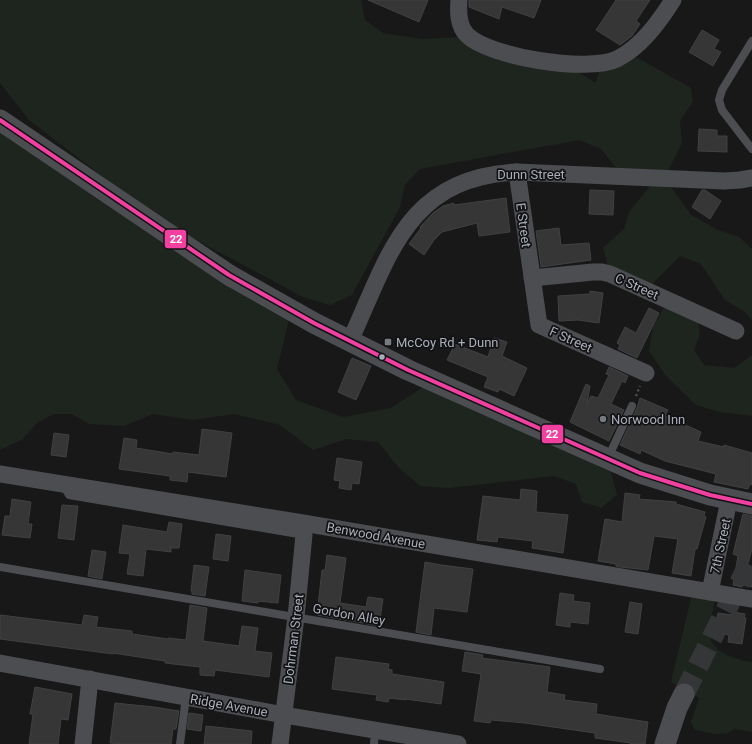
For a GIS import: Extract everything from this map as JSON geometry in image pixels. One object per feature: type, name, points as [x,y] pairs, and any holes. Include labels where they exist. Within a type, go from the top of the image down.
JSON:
[{"type":"street","points":[[458,0],[458,12],[461,27],[466,34],[481,44],[519,56],[552,63],[572,64],[599,63],[616,59],[637,44],[655,27],[673,0]]},
{"type":"street","points":[[0,120],[229,275],[314,323],[408,370],[640,473],[710,495],[752,504]]},
{"type":"street","name":"Dunn Street","points":[[350,341],[388,258],[398,240],[416,215],[428,203],[457,185],[491,174],[517,172],[724,181],[752,178]]},
{"type":"street","name":"E Street","points":[[517,172],[532,278]]},
{"type":"street","name":"C Street","points":[[532,278],[593,272],[610,274],[736,331]]},
{"type":"street","name":"F Street","points":[[532,278],[538,325],[646,374]]},
{"type":"street","name":"Benwood Avenue","points":[[0,474],[752,599]]},
{"type":"street","name":"7th Street","points":[[710,592],[729,500]]},
{"type":"street","name":"Dohrman Street","points":[[280,744],[296,617],[304,535]]},
{"type":"street","name":"Ridge Avenue","points":[[0,663],[284,715],[374,737],[458,744]]},
{"type":"street","points":[[83,744],[90,679]]},
{"type":"street","points":[[665,744],[677,708],[684,694]]},
{"type":"lane","points":[[752,41],[722,90],[719,100],[722,110],[752,149]]},
{"type":"lane","points":[[608,458],[632,406]]},
{"type":"lane","points":[[61,484],[70,495],[304,535]]},
{"type":"lane","name":"Gordon Alley","points":[[0,567],[600,669]]},
{"type":"lane","points":[[180,744],[186,697]]},
{"type":"path","points":[[632,406],[646,374]]},
{"type":"shaded area","points":[[0,0],[361,0],[365,20],[383,33],[422,39],[464,37],[571,68],[596,83],[600,65],[629,53],[691,88],[693,101],[680,121],[682,143],[665,177],[621,174],[601,149],[579,140],[420,169],[405,185],[400,207],[352,295],[330,305],[303,297],[159,220],[29,120],[0,83]]},
{"type":"shaded area","points":[[0,124],[289,319],[277,369],[296,400],[343,417],[391,408],[432,381],[608,460],[617,495],[601,508],[582,502],[576,484],[554,476],[449,488],[420,486],[399,468],[378,442],[346,439],[313,450],[280,425],[234,414],[193,420],[153,414],[124,426],[89,424],[72,414],[54,414],[37,423],[23,439],[0,450]]},
{"type":"shaded area","points":[[655,180],[666,180],[691,215],[718,230],[739,237],[752,249],[752,320],[745,312],[725,300],[701,264],[680,256],[650,286],[609,269],[603,248],[624,229],[629,212]]},
{"type":"shaded area","points":[[667,302],[697,316],[700,334],[694,350],[704,365],[734,368],[752,355],[752,416],[719,412],[696,405],[666,376],[649,351],[653,327]]},
{"type":"shaded area","points":[[693,590],[716,594],[710,629],[710,638],[713,644],[728,655],[740,660],[752,662],[752,732],[735,729],[728,733],[716,734],[695,730],[691,722],[699,698],[671,682]]},
{"type":"building","points":[[368,0],[428,0],[419,22]]},
{"type":"building","points":[[469,0],[541,0],[534,18],[502,7],[499,19],[469,7]]},
{"type":"building","points":[[616,0],[650,0],[636,21],[640,24],[632,36],[620,45],[596,30]]},
{"type":"building","points":[[702,30],[719,40],[714,49],[721,52],[713,66],[689,52]]},
{"type":"building","points":[[699,129],[717,130],[717,136],[727,136],[727,152],[698,151]]},
{"type":"building","points":[[590,190],[614,191],[613,215],[589,214]]},
{"type":"building","points":[[702,190],[705,190],[721,201],[710,219],[692,207]]},
{"type":"building","points":[[506,198],[510,232],[479,236],[477,223],[442,232],[434,240],[424,255],[409,244],[421,228],[420,227],[433,213],[443,206],[454,203],[454,205]]},
{"type":"building","points":[[559,228],[561,245],[589,243],[591,260],[541,267],[536,231]]},
{"type":"building","points":[[590,291],[603,293],[599,323],[578,320],[559,321],[558,296],[590,294]]},
{"type":"building","points":[[649,308],[659,313],[637,358],[618,349],[620,345],[617,343],[625,327],[636,333]]},
{"type":"building","points":[[494,338],[507,342],[502,356],[527,368],[514,396],[499,389],[498,392],[484,387],[488,377],[447,360],[455,344],[488,357]]},
{"type":"building","points":[[352,358],[371,366],[356,400],[338,392]]},
{"type":"building","points":[[609,367],[628,376],[625,383],[622,381],[611,404],[624,410],[609,441],[570,422],[586,384],[590,386],[587,404],[591,396],[598,398],[609,375],[606,374]]},
{"type":"building","points":[[640,398],[668,410],[665,416],[701,432],[698,441],[724,447],[724,445],[752,453],[752,485],[750,484],[748,489],[714,482],[716,474],[665,461],[641,450],[640,454],[620,445]]},
{"type":"building","points":[[202,429],[232,433],[226,477],[188,472],[187,482],[170,480],[170,476],[119,469],[124,438],[137,440],[136,448],[173,454],[173,452],[199,455]]},
{"type":"building","points":[[54,433],[69,435],[66,457],[51,455]]},
{"type":"building","points":[[337,458],[362,462],[359,484],[352,483],[351,490],[339,488],[340,481],[334,480]]},
{"type":"building","points":[[521,489],[537,491],[536,512],[568,515],[563,553],[532,548],[533,541],[498,537],[497,542],[477,540],[483,496],[520,500]]},
{"type":"building","points":[[625,493],[640,495],[639,499],[676,502],[676,504],[705,512],[704,516],[706,517],[697,549],[695,549],[691,576],[672,573],[678,539],[654,536],[648,570],[620,567],[616,566],[616,564],[598,561],[605,519],[622,522]]},
{"type":"building","points":[[12,499],[31,502],[28,524],[32,524],[30,538],[2,535],[5,516],[10,516]]},
{"type":"building","points":[[62,505],[78,506],[74,540],[58,538]]},
{"type":"building","points":[[743,514],[752,516],[752,549],[747,567],[752,568],[752,587],[733,585],[738,556],[733,554]]},
{"type":"building","points":[[169,522],[182,524],[179,548],[171,548],[171,552],[146,549],[143,576],[127,574],[130,554],[119,553],[123,525],[167,532]]},
{"type":"building","points":[[216,534],[231,536],[228,561],[213,559]]},
{"type":"building","points":[[92,550],[106,552],[102,579],[88,576]]},
{"type":"building","points":[[327,555],[346,558],[340,603],[366,607],[368,597],[383,599],[379,626],[317,615],[322,570],[325,570]]},
{"type":"building","points":[[425,562],[473,569],[467,612],[434,608],[431,635],[416,632]]},
{"type":"building","points":[[194,565],[209,567],[205,596],[192,594],[191,591]]},
{"type":"building","points":[[245,570],[281,575],[278,603],[242,601]]},
{"type":"building","points":[[560,593],[574,595],[573,601],[590,603],[588,624],[570,622],[570,627],[556,625]]},
{"type":"building","points":[[630,602],[642,604],[638,634],[625,632]]},
{"type":"building","points":[[190,605],[207,608],[203,641],[239,646],[242,626],[258,628],[255,651],[272,653],[269,677],[215,670],[214,676],[200,675],[200,667],[165,663],[165,661],[113,653],[0,639],[0,615],[82,625],[84,615],[98,617],[96,627],[132,631],[132,634],[186,640]]},
{"type":"building","points":[[733,612],[745,614],[744,618],[746,618],[742,644],[728,642],[729,635],[714,633],[718,613],[732,615]]},
{"type":"building","points":[[465,652],[483,655],[482,658],[550,667],[547,692],[565,695],[564,700],[597,704],[596,714],[648,722],[645,744],[630,744],[631,743],[595,738],[595,733],[525,723],[491,720],[490,723],[474,721],[481,674],[462,671]]},
{"type":"building","points":[[336,657],[389,664],[388,669],[392,670],[392,674],[444,682],[441,704],[389,698],[388,702],[376,700],[377,695],[332,689]]},
{"type":"building","points":[[35,687],[72,694],[68,720],[61,719],[58,744],[29,744],[33,714],[30,714]]},
{"type":"building","points":[[115,703],[179,711],[176,729],[173,729],[171,744],[110,743]]},
{"type":"building","points":[[189,713],[203,715],[201,731],[187,729]]},
{"type":"building","points":[[206,726],[252,731],[251,744],[204,744]]},
{"type":"tunnel","points":[[684,694],[752,558]]},
{"type":"transit line","name":"22","points":[[0,120],[229,275],[314,323],[408,370],[640,473],[710,495],[752,504]]},
{"type":"place","name":"McCoy Rd + Dunn","points":[[388,342]]},
{"type":"place","name":"Norwood Inn","points":[[603,419]]}]
